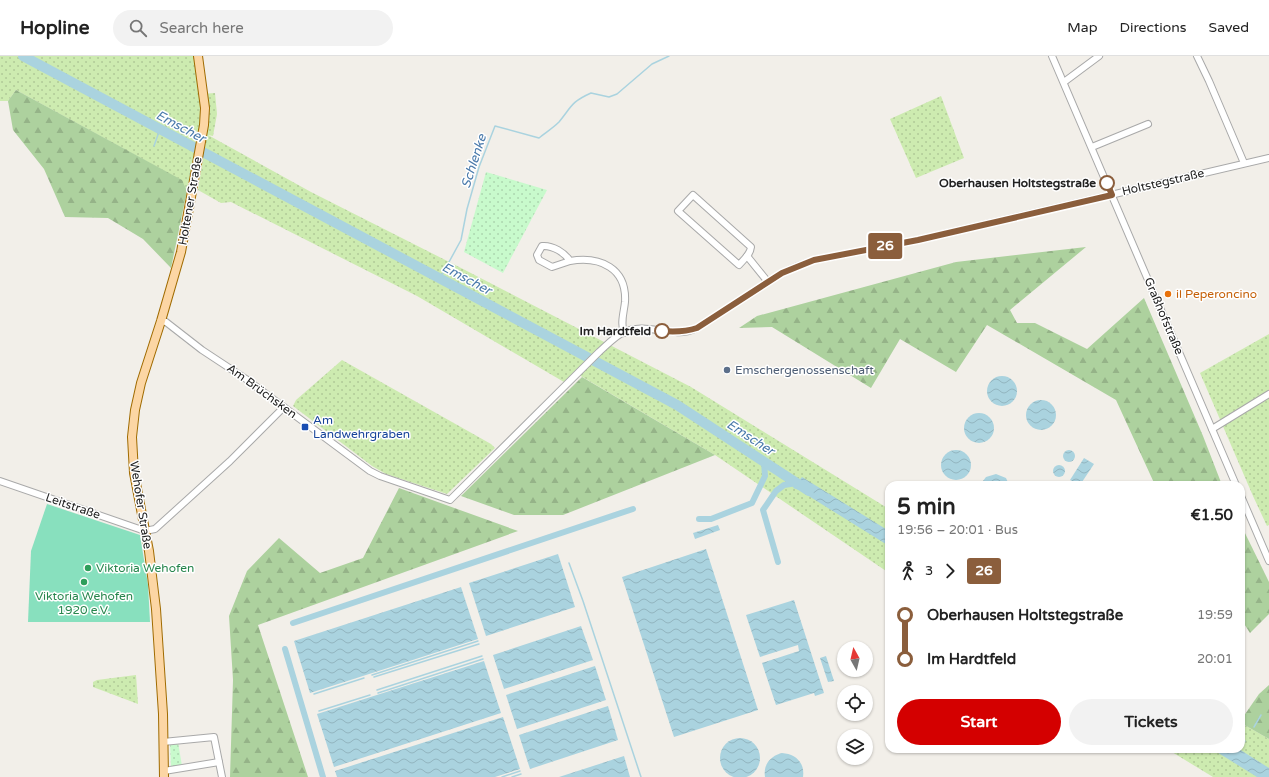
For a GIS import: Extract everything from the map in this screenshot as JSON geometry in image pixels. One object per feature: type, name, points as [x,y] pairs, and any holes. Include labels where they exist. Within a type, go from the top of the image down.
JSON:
[{"type":"main road","name":"Holtener Straße","points":[[161,320],[181,252],[202,138],[205,108],[198,56]]},
{"type":"main road","name":"Wehofer Straße","points":[[161,320],[144,371],[137,400],[132,437],[134,473],[145,531],[156,609],[163,714],[164,774]]},
{"type":"street","name":"Graßhofstraße","points":[[1052,56],[1234,481]]},
{"type":"street","points":[[1064,82],[1099,56]]},
{"type":"street","points":[[1197,56],[1244,163]]},
{"type":"street","points":[[1092,148],[1148,124]]},
{"type":"street","name":"Holtstegstraße","points":[[624,333],[635,329],[677,332],[689,331],[697,328],[782,273],[814,260],[918,240],[1269,158]]},
{"type":"street","points":[[693,195],[751,247],[747,256],[739,265],[678,211],[693,195]]},
{"type":"street","points":[[570,261],[567,256],[548,245],[542,246],[537,255],[539,260],[552,267],[570,261],[597,261],[610,267],[619,275],[624,290],[625,301],[622,328],[624,333]]},
{"type":"street","points":[[747,256],[768,282]]},
{"type":"street","name":"Am Brüchsken","points":[[161,320],[166,322],[202,350],[246,379],[370,471],[387,479],[450,500],[580,370],[615,337],[624,333]]},
{"type":"street","points":[[1212,429],[1269,394]]},
{"type":"street","points":[[145,531],[154,529],[230,461],[284,407]]},
{"type":"street","name":"Leitstraße","points":[[0,481],[145,531]]},
{"type":"street","points":[[1245,505],[1269,561]]},
{"type":"street","points":[[163,741],[214,737],[222,777]]},
{"type":"street","points":[[164,774],[219,762]]},
{"type":"green space","points":[[0,56],[195,56],[201,94],[215,93],[217,114],[213,136],[208,135],[311,192],[691,387],[885,507],[885,570],[715,455],[574,372],[564,382],[417,296],[231,202],[221,203],[198,190],[207,134],[195,131],[198,135],[187,191],[181,180],[16,90],[8,101],[0,101]]},
{"type":"green space","points":[[16,90],[182,180],[187,191],[171,268],[143,239],[108,218],[65,217],[44,169],[13,130],[8,101]]},
{"type":"green space","points":[[941,96],[964,158],[916,178],[890,119]]},
{"type":"green space","points":[[486,172],[547,190],[503,273],[464,252]]},
{"type":"green space","points":[[1086,247],[1010,310],[1017,323],[1035,323],[1087,349],[1144,298],[1203,436],[1220,481],[1153,481],[1116,400],[987,325],[956,372],[900,339],[871,388],[772,327],[739,328],[757,316],[956,262]]},
{"type":"green space","points":[[1269,334],[1269,525],[1267,526],[1200,373]]},
{"type":"green space","points":[[342,360],[491,444],[495,448],[447,494],[386,474],[372,466],[293,406],[296,400]]},
{"type":"green space","points":[[582,377],[715,455],[563,515],[514,515],[461,496]]},
{"type":"green space","points":[[399,488],[518,531],[258,625],[308,777],[230,777],[233,680],[229,616],[247,571],[279,538],[320,573],[363,558]]},
{"type":"green space","name":"Viktoria Wehofen","points":[[47,504],[140,535],[148,585],[150,622],[28,622],[31,551]]},
{"type":"green space","points":[[1245,533],[1269,582],[1269,614],[1250,633],[1245,625]]},
{"type":"green space","points":[[136,675],[138,704],[93,687],[93,682],[97,680]]},
{"type":"green space","points":[[1269,685],[1269,739],[1245,725],[1245,714],[1259,694]]},
{"type":"green space","points":[[1245,725],[1269,739],[1269,777],[1213,777],[1174,753],[1245,753]]},
{"type":"green space","points":[[170,742],[178,742],[182,766],[171,767]]},
{"type":"water","points":[[1002,376],[1013,380],[1017,391],[1013,402],[1002,406],[991,402],[987,391],[991,380]]},
{"type":"water","points":[[1041,400],[1052,404],[1056,415],[1052,426],[1041,430],[1030,426],[1026,415],[1030,404]]},
{"type":"water","points":[[979,413],[990,417],[994,428],[990,439],[979,443],[968,439],[964,428],[968,417]]},
{"type":"water","points":[[956,450],[967,454],[971,465],[967,476],[956,480],[945,476],[941,465],[945,454]]},
{"type":"water","points":[[1067,450],[1071,450],[1075,456],[1071,462],[1067,462],[1063,458],[1063,454]]},
{"type":"water","points":[[1084,458],[1094,464],[1083,481],[1070,480]]},
{"type":"water","points":[[1057,465],[1061,465],[1065,471],[1061,477],[1057,477],[1053,473],[1053,469]]},
{"type":"water","points":[[996,474],[1006,478],[1007,481],[983,481],[986,477]]},
{"type":"water","points":[[802,477],[885,529],[885,544],[799,490],[793,488]]},
{"type":"water","points":[[718,525],[720,530],[695,539],[693,533]]},
{"type":"water","points":[[706,549],[758,710],[674,737],[622,577]]},
{"type":"water","points":[[558,554],[575,607],[486,636],[469,583]]},
{"type":"water","points":[[461,587],[478,639],[310,693],[294,641]]},
{"type":"water","points":[[794,600],[824,693],[815,696],[814,693],[776,705],[762,663],[799,651],[798,645],[760,657],[746,615]]},
{"type":"water","points":[[581,626],[593,660],[504,689],[493,655]]},
{"type":"water","points":[[826,656],[834,681],[828,682],[820,658]]},
{"type":"water","points":[[484,661],[501,713],[334,767],[317,714]]},
{"type":"water","points":[[595,666],[606,700],[517,729],[506,695]]},
{"type":"water","points":[[608,706],[618,740],[530,769],[519,735]]},
{"type":"water","points":[[503,717],[520,769],[495,777],[337,777],[335,771]]},
{"type":"water","points":[[740,738],[754,744],[760,758],[754,772],[740,778],[726,772],[720,758],[726,744]]},
{"type":"water","points":[[782,753],[791,755],[798,760],[803,767],[803,777],[765,777],[765,769],[768,762],[774,756]]},
{"type":"water","points":[[1218,753],[1245,753],[1269,768],[1269,777],[1257,777]]},
{"type":"water","points":[[624,756],[630,777],[559,777]]},
{"type":"waterway","name":"Emscher","points":[[23,56],[677,405],[809,491]]},
{"type":"waterway","name":"Schlenke","points":[[449,262],[461,240],[467,209],[479,167],[495,126],[539,138],[559,122],[572,105],[579,99],[591,93],[609,97],[617,94],[652,64],[669,56]]},
{"type":"waterway","points":[[154,146],[160,129]]},
{"type":"waterway","name":"Schlenke","points":[[440,278],[443,273]]},
{"type":"waterway","points":[[699,519],[711,519],[752,503],[765,476],[764,462]]},
{"type":"waterway","points":[[778,562],[763,510],[776,491],[784,485],[797,483]]},
{"type":"waterway","points":[[293,623],[633,509]]},
{"type":"waterway","points":[[569,563],[641,777]]},
{"type":"waterway","points":[[372,675],[478,641]]},
{"type":"waterway","points":[[374,677],[479,644]]},
{"type":"waterway","points":[[285,649],[323,777]]},
{"type":"waterway","points":[[377,690],[482,656]]},
{"type":"waterway","points":[[378,693],[483,659]]},
{"type":"waterway","points":[[314,694],[364,678]]},
{"type":"waterway","points":[[319,711],[370,695]]},
{"type":"waterway","points":[[1254,727],[1261,715]]},
{"type":"waterway","points":[[502,777],[520,771]]},
{"type":"waterway","points":[[512,777],[521,774]]},
{"type":"bus line","name":"26","points":[[662,331],[689,331],[697,328],[782,273],[814,260],[918,240],[1112,195],[1107,183]]},
{"type":"place","name":"Oberhausen Holtstegstraße","points":[[1107,183]]},
{"type":"place","name":"il Peperoncino","points":[[1168,294]]},
{"type":"place","name":"Im Hardtfeld","points":[[662,331]]},
{"type":"place","name":"Emschergenossenschaft","points":[[727,370]]},
{"type":"place","name":"Am Landwehrgraben","points":[[305,427]]},
{"type":"place","name":"Viktoria Wehofen","points":[[88,568]]},
{"type":"place","name":"Viktoria Wehofen 1920 e.V.","points":[[84,582]]}]
